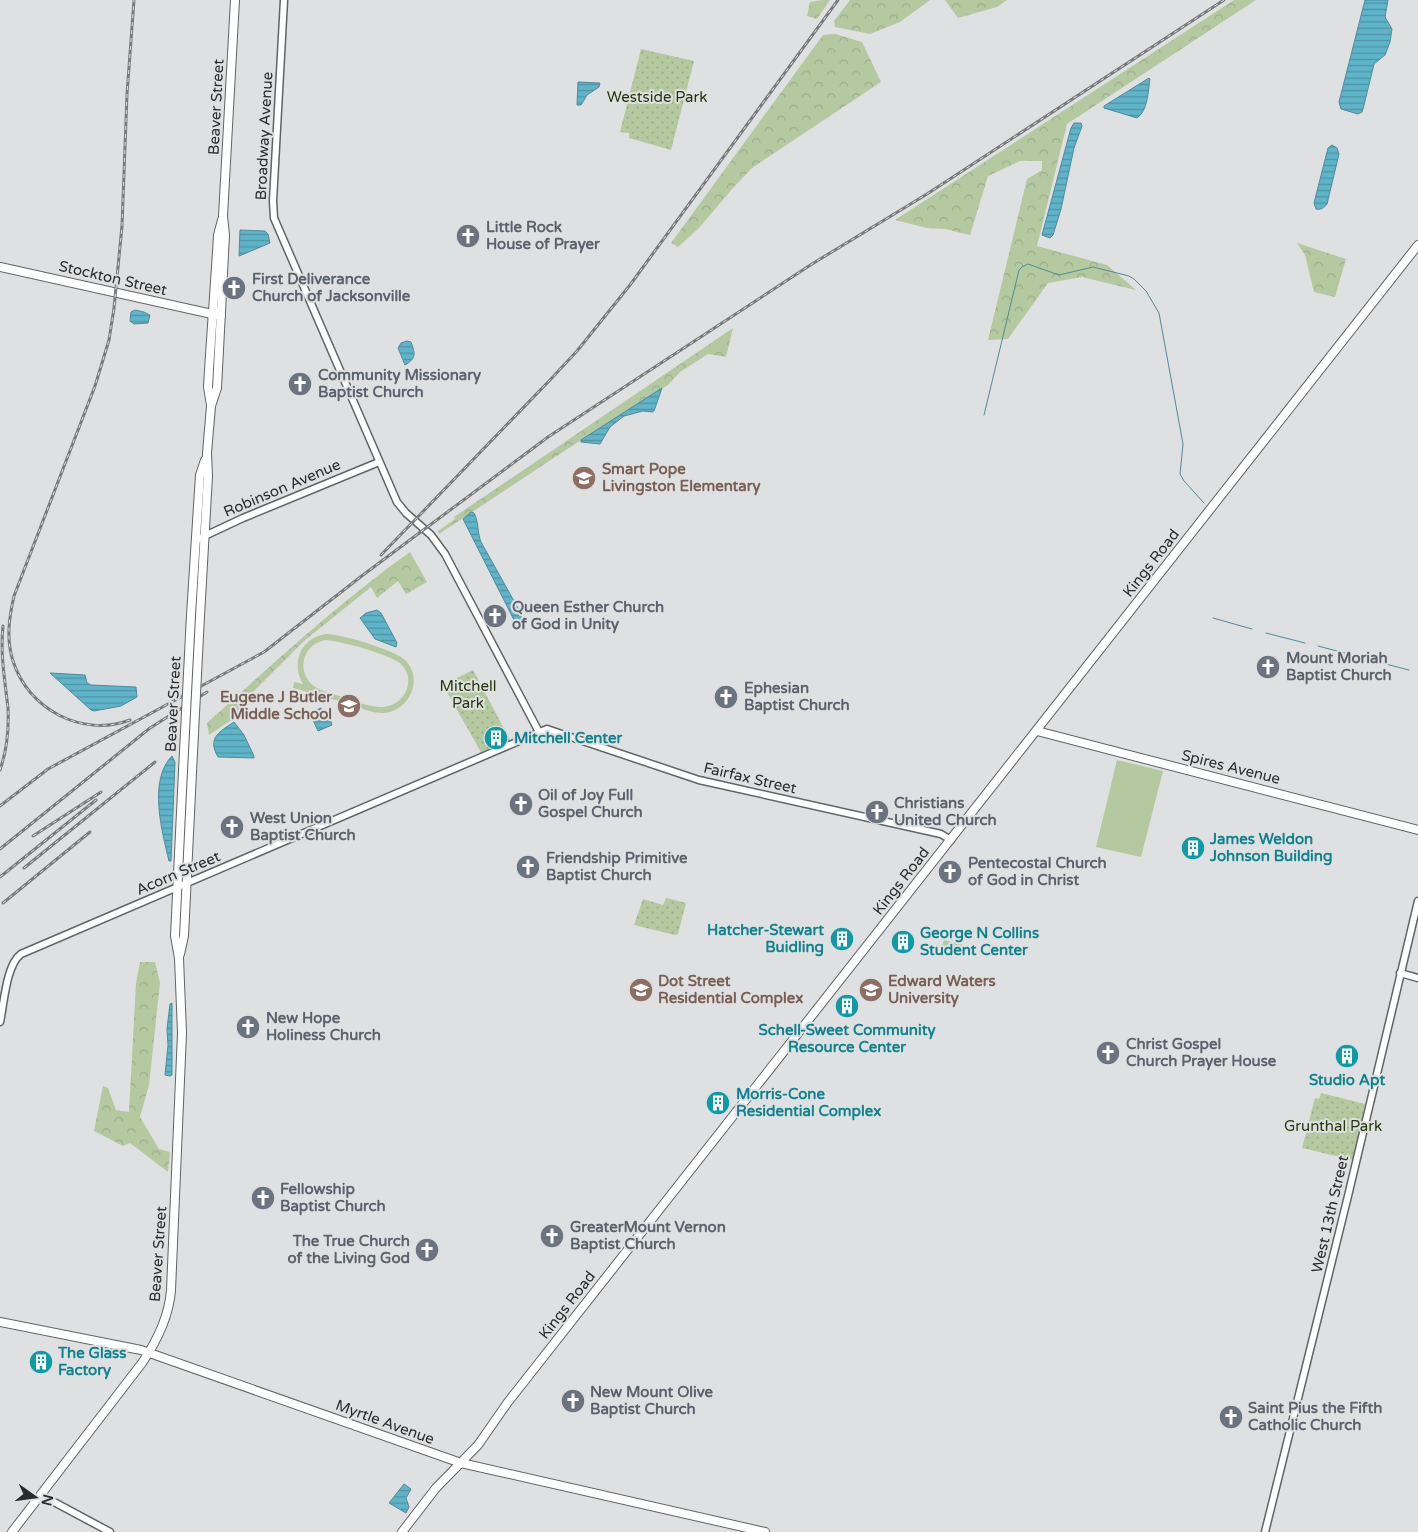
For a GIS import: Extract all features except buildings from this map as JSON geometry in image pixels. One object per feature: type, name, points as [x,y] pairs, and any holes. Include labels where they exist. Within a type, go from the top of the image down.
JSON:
[{"type":"main road","name":"Beaver Street","points":[[179,958],[184,936],[208,476],[207,453],[212,406],[217,388],[225,235],[223,216],[235,0]]},
{"type":"main road","name":"Beaver Street","points":[[212,406],[208,387],[212,314],[218,235],[223,216]]},
{"type":"main road","name":"Kings Road","points":[[402,1532],[429,1497],[478,1445],[514,1394],[1417,248]]},
{"type":"main road","name":"Stockton Street","points":[[0,267],[221,316]]},
{"type":"main road","name":"Beaver Street","points":[[12,1532],[149,1352],[165,1319],[170,1297],[182,1033],[179,958],[175,936],[200,475],[207,453]]},
{"type":"main road","name":"Spires Avenue","points":[[1037,731],[1418,830]]},
{"type":"main road","name":"Myrtle Avenue","points":[[0,1322],[149,1352],[461,1463],[764,1532]]},
{"type":"street","name":"Broadway Avenue","points":[[284,0],[273,202],[274,218],[397,502],[406,513],[431,535],[445,554],[539,732]]},
{"type":"street","name":"Robinson Avenue","points":[[196,540],[379,462]]},
{"type":"street","name":"Acorn Street","points":[[0,1022],[9,974],[14,960],[25,952],[547,729]]},
{"type":"street","name":"Fairfax Street","points":[[547,729],[699,780],[941,834],[951,840]]},
{"type":"street","name":"West 13th Street","points":[[1265,1532],[1418,901]]},
{"type":"street","points":[[1400,974],[1418,978]]},
{"type":"street","points":[[41,1495],[110,1532]]},
{"type":"green space","points":[[830,0],[817,19],[807,16],[810,2]]},
{"type":"green space","points":[[850,0],[930,0],[900,22],[870,34],[835,27],[834,21]]},
{"type":"green space","points":[[945,0],[1007,0],[997,7],[958,18]]},
{"type":"green space","points":[[1234,0],[1256,0],[1067,124],[1037,246],[1107,265],[1136,290],[1082,277],[1048,283],[1008,339],[988,340],[1027,179],[1042,170],[1042,161],[1020,161],[988,176],[970,235],[945,229],[927,228],[895,220]]},
{"type":"green space","points":[[835,34],[862,42],[881,82],[752,168],[699,228],[678,247],[671,243],[823,35]]},
{"type":"green space","name":"Westside Park","points":[[641,49],[694,61],[671,150],[629,138],[629,133],[620,132]]},
{"type":"green space","points":[[1297,243],[1346,259],[1335,297],[1314,292],[1305,255]]},
{"type":"green space","points":[[733,328],[726,357],[708,354],[680,372],[668,385],[439,534],[438,531],[455,519],[454,517]]},
{"type":"green space","points":[[410,552],[427,582],[406,594],[398,581],[377,598],[371,587],[304,641],[250,695],[236,717],[209,735],[207,723],[332,613]]},
{"type":"green space","points":[[326,634],[355,640],[380,647],[405,660],[411,668],[413,677],[411,694],[406,702],[391,712],[378,713],[293,688],[294,682],[303,684],[298,668],[300,653],[304,646],[317,636]],"holes":[[[325,640],[376,652],[396,660],[406,671],[408,678],[406,692],[395,703],[380,707],[321,690],[313,685],[307,679],[304,671],[305,656],[316,643]]]},
{"type":"green space","name":"Mitchell Park","points":[[473,670],[511,742],[482,754],[443,685]]},
{"type":"green space","points":[[1117,760],[1163,771],[1141,857],[1096,847]]},
{"type":"green space","points":[[666,898],[686,903],[678,934],[675,935],[634,925],[643,899],[663,905]]},
{"type":"green space","points":[[944,940],[971,947],[969,956],[941,949]]},
{"type":"green space","points":[[140,962],[155,962],[160,983],[149,1085],[140,1117],[159,1149],[170,1152],[168,1172],[130,1143],[123,1146],[94,1131],[103,1086],[108,1088],[116,1110],[129,1112],[136,983]]},
{"type":"green space","name":"Grunthal Park","points":[[1321,1093],[1365,1104],[1353,1160],[1302,1148],[1315,1098],[1319,1099]]},
{"type":"water","points":[[1365,0],[1388,0],[1385,17],[1392,29],[1385,55],[1374,64],[1363,109],[1358,114],[1341,109],[1339,102]]},
{"type":"water","points":[[1149,78],[1145,106],[1141,115],[1137,118],[1104,108],[1104,106]]},
{"type":"water","points":[[578,82],[600,83],[599,87],[587,95],[581,105],[577,105]]},
{"type":"water","points":[[1074,123],[1081,123],[1082,126],[1074,148],[1061,209],[1053,235],[1050,238],[1042,235],[1071,128]]},
{"type":"water","points":[[1332,145],[1337,148],[1339,154],[1327,204],[1322,208],[1316,209],[1314,203],[1328,148]]},
{"type":"water","points":[[240,230],[265,231],[268,234],[270,243],[239,256]]},
{"type":"water","points":[[135,310],[150,315],[148,323],[134,324],[130,321],[131,312]]},
{"type":"water","points":[[411,342],[414,355],[412,360],[405,365],[398,348],[401,343]]},
{"type":"water","points":[[662,388],[654,411],[643,411],[624,416],[610,427],[600,444],[581,442],[581,440]]},
{"type":"water","points":[[471,512],[476,516],[481,542],[522,614],[521,620],[514,620],[463,519]]},
{"type":"water","points":[[377,610],[381,613],[397,643],[396,647],[375,639],[360,618],[366,613]]},
{"type":"water","points":[[50,673],[85,675],[87,683],[91,685],[136,687],[137,697],[121,706],[94,711]]},
{"type":"water","points":[[321,708],[324,715],[328,713],[332,725],[318,731],[313,720],[317,718],[314,711]]},
{"type":"water","points":[[234,722],[244,735],[254,758],[218,757],[214,740],[219,732]]},
{"type":"water","points":[[172,756],[175,762],[171,861],[169,861],[163,836],[159,792],[160,778]]},
{"type":"water","points":[[172,1003],[172,1075],[170,1076],[165,1075],[168,1045],[167,1029],[170,1004]]},
{"type":"water","points":[[404,1484],[411,1489],[406,1498],[409,1507],[406,1513],[389,1503]]},
{"type":"waterway","points":[[984,415],[1019,270],[1022,267],[1028,264],[1059,275],[1093,267],[1129,276],[1146,291],[1159,313],[1183,444],[1180,474],[1204,503]]},
{"type":"waterway","points":[[1213,618],[1252,629]]},
{"type":"waterway","points":[[1266,633],[1305,643]]},
{"type":"waterway","points":[[1318,646],[1356,656]]},
{"type":"waterway","points":[[1370,660],[1409,670]]},
{"type":"railway","points":[[130,720],[112,725],[94,725],[76,722],[44,706],[20,678],[13,661],[9,637],[14,596],[95,386],[109,340],[122,226],[127,94],[134,0]]},
{"type":"railway","points":[[381,555],[577,351],[630,285],[838,0]]},
{"type":"railway","points":[[0,806],[48,769],[264,652],[363,575],[548,437],[812,264],[927,194],[1224,0]]},
{"type":"railway","points":[[0,770],[6,747],[8,724],[2,657],[3,626]]},
{"type":"railway","points":[[0,849],[150,728],[207,692]]},
{"type":"railway","points":[[24,868],[155,762]]},
{"type":"railway","points":[[33,836],[101,792]]},
{"type":"railway","points":[[0,877],[96,800]]},
{"type":"railway","points":[[3,903],[90,832]]},
{"type":"place","name":"Little Rock House of Prayer","points":[[468,236]]},
{"type":"place","name":"First Deliverance Church of Jacksonville","points":[[234,288]]},
{"type":"place","name":"Community Missionary Baptist Church","points":[[300,384]]},
{"type":"place","name":"Smart Pope Livingston Elementary","points":[[584,478]]},
{"type":"place","name":"Queen Esther Church of God in Unity","points":[[495,616]]},
{"type":"place","name":"Mount Moriah Baptist Church","points":[[1268,667]]},
{"type":"place","name":"Ephesian Baptist Church","points":[[726,697]]},
{"type":"place","name":"Eugene J Butler Middle School","points":[[349,706]]},
{"type":"place","name":"Mitchell Center","points":[[496,738]]},
{"type":"place","name":"Oil of Joy Full Gospel Church","points":[[521,804]]},
{"type":"place","name":"Christians United Church","points":[[877,812]]},
{"type":"place","name":"West Union Baptist Church","points":[[232,827]]},
{"type":"place","name":"James Weldon Johnson Building","points":[[1193,848]]},
{"type":"place","name":"Friendship Primitive Baptist Church","points":[[528,867]]},
{"type":"place","name":"Pentecostal Church of God in Christ","points":[[950,872]]},
{"type":"place","name":"Hatcher-Stewart Buidling","points":[[842,939]]},
{"type":"place","name":"George N Collins Student Center","points":[[903,942]]},
{"type":"place","name":"Dot Street Residential Complex","points":[[641,990]]},
{"type":"place","name":"Edward Waters University","points":[[871,990]]},
{"type":"place","name":"Schell-Sweet Community Resource Center","points":[[847,1006]]},
{"type":"place","name":"New Hope Holiness Church","points":[[248,1027]]},
{"type":"place","name":"Christ Gospel Church Prayer House","points":[[1108,1053]]},
{"type":"place","name":"Studio Apt","points":[[1347,1056]]},
{"type":"place","name":"Morris-Cone Residential Complex","points":[[718,1103]]},
{"type":"place","name":"Fellowship Baptist Church","points":[[263,1198]]},
{"type":"place","name":"GreaterMount Vernon Baptist Church","points":[[552,1236]]},
{"type":"place","name":"The True Church of the Living God","points":[[427,1250]]},
{"type":"place","name":"The Glass Factory","points":[[41,1362]]},
{"type":"place","name":"New Mount Olive Baptist Church","points":[[573,1401]]},
{"type":"place","name":"Saint Pius the Fifth Catholic Church","points":[[1231,1417]]}]
